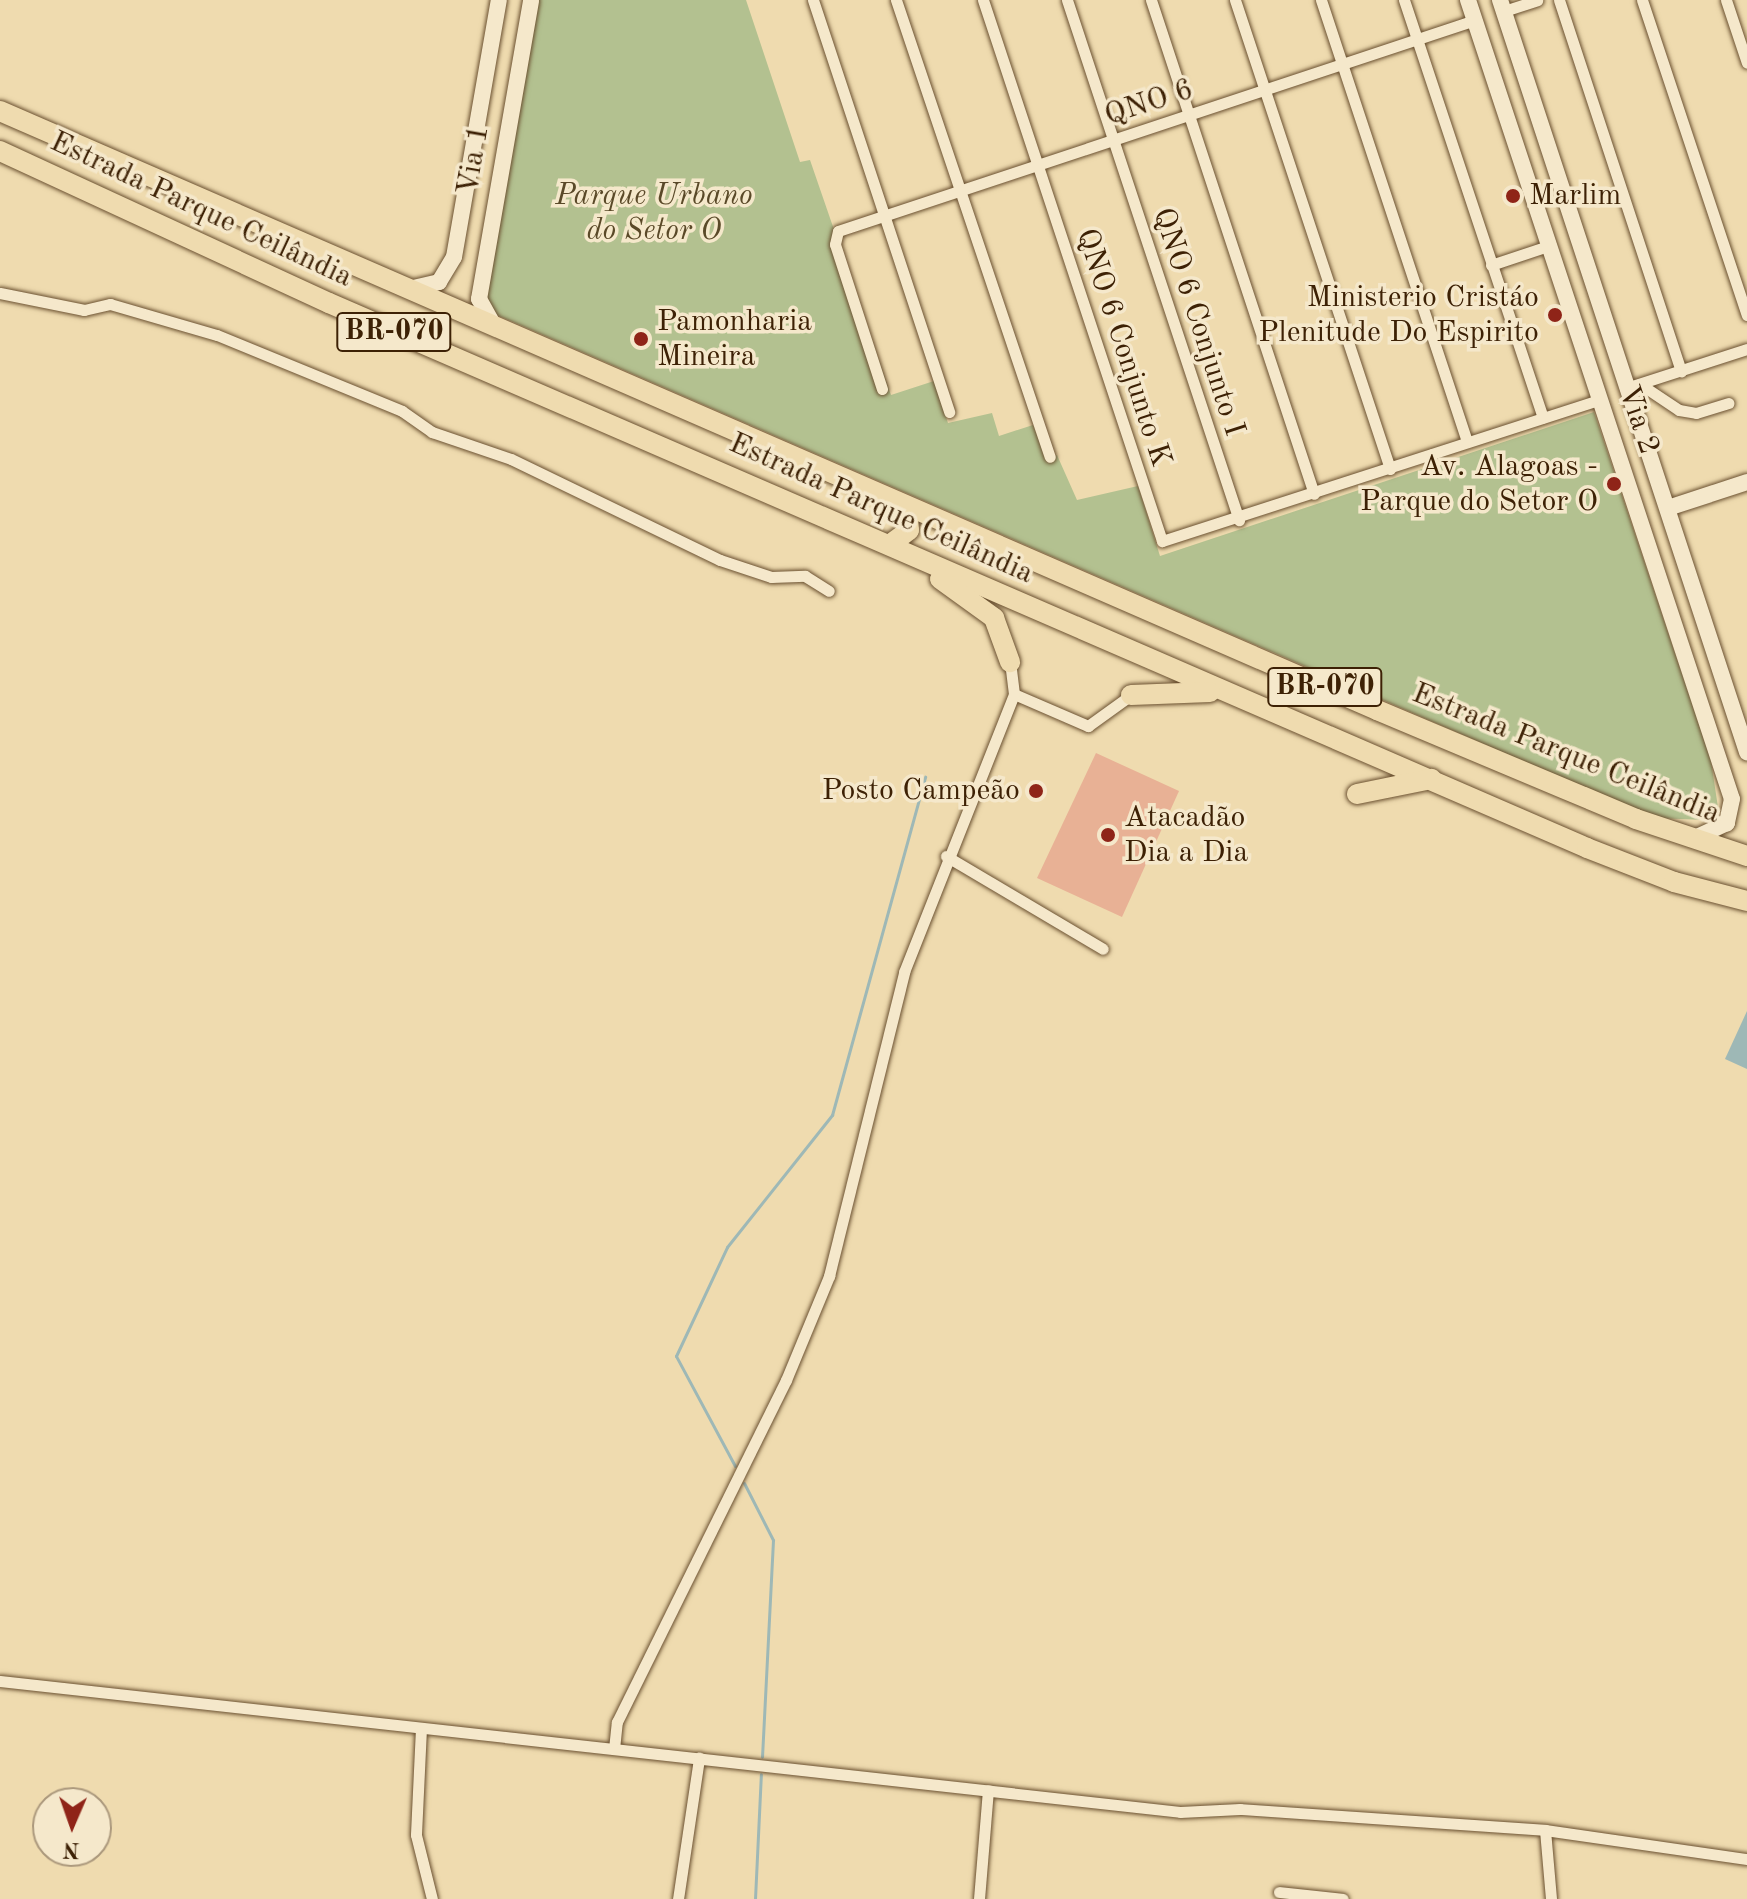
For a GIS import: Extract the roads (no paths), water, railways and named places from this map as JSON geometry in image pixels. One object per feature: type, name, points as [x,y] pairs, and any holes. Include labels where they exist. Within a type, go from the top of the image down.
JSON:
[{"type":"highway","name":"Estrada Parque Ceilândia","points":[[0,111],[907,507],[1693,839],[1747,856]]},
{"type":"highway","name":"Estrada Parque Ceilândia","points":[[0,151],[329,303],[826,514],[1639,870],[1747,901]]},
{"type":"highway","points":[[892,543],[909,530],[907,507]]},
{"type":"highway","points":[[826,514],[843,531],[977,601],[1005,637],[1010,662]]},
{"type":"highway","points":[[1131,695],[1196,688],[1262,707]]},
{"type":"highway","points":[[1357,794],[1433,778]]},
{"type":"main road","name":"Via 1","points":[[409,289],[439,282],[454,257],[499,0]]},
{"type":"main road","name":"Via 1","points":[[494,326],[479,299],[531,0]]},
{"type":"main road","name":"Via 2","points":[[1468,0],[1658,564],[1732,799],[1727,823],[1693,839]]},
{"type":"main road","name":"Via 2","points":[[1502,5],[1564,196],[1633,386],[1682,556],[1747,752]]},
{"type":"main road","points":[[1539,204],[1564,196]]},
{"type":"main road","points":[[1549,236],[1552,220],[1573,220]]},
{"type":"main road","points":[[1668,508],[1747,482]]},
{"type":"main road","points":[[1658,564],[1671,568],[1682,556]]},
{"type":"street","points":[[813,0],[949,412]]},
{"type":"street","points":[[896,0],[1050,457]]},
{"type":"street","name":"QNO 6 Conjunto K","points":[[983,0],[1165,543],[1239,520]]},
{"type":"street","name":"QNO 6 Conjunto I","points":[[1067,0],[1239,520]]},
{"type":"street","points":[[1151,0],[1314,494]]},
{"type":"street","points":[[1235,0],[1390,469]]},
{"type":"street","points":[[1321,0],[1467,442]]},
{"type":"street","points":[[1404,0],[1543,417]]},
{"type":"street","points":[[1502,5],[1537,0]]},
{"type":"street","points":[[1559,0],[1681,371]]},
{"type":"street","points":[[1642,0],[1747,315]]},
{"type":"street","points":[[1726,0],[1747,63]]},
{"type":"street","name":"QNO 6","points":[[882,389],[835,244],[838,231],[1475,20]]},
{"type":"street","points":[[1491,265],[1549,236]]},
{"type":"street","points":[[0,293],[84,310],[110,304],[217,335],[402,411],[432,432],[499,454],[733,565],[771,577],[805,576],[829,591]]},
{"type":"street","points":[[1633,386],[1747,349]]},
{"type":"street","points":[[1633,386],[1679,410],[1696,413],[1728,403]]},
{"type":"street","points":[[1239,520],[1601,399]]},
{"type":"street","points":[[614,1749],[617,1722],[786,1380],[829,1276],[904,972],[946,856],[1014,694],[1010,662]]},
{"type":"street","points":[[1014,694],[1088,726],[1131,695]]},
{"type":"street","points":[[946,856],[1103,949]]},
{"type":"street","points":[[0,1681],[1180,1812],[1240,1809],[1545,1830],[1747,1859]]},
{"type":"street","points":[[421,1728],[416,1835],[432,1899]]},
{"type":"street","points":[[678,1899],[699,1758]]},
{"type":"street","points":[[979,1899],[988,1790]]},
{"type":"street","points":[[1545,1830],[1551,1899]]},
{"type":"street","points":[[1279,1892],[1343,1899]]},
{"type":"water","points":[[1747,1011],[1747,1069],[1725,1059]]},
{"type":"waterway","points":[[735,1466],[676,1356],[727,1247],[832,1115],[925,777]]},
{"type":"waterway","points":[[744,1483],[773,1540],[762,1757]]},
{"type":"waterway","points":[[755,1899],[761,1774]]},
{"type":"place","name":"Marlim","points":[[1513,196]]},
{"type":"place","name":"Ministerio Cristáo Plenitude Do Espirito","points":[[1555,315]]},
{"type":"place","name":"Pamonharia Mineira","points":[[641,339]]},
{"type":"place","name":"Av. Alagoas - Parque do Setor O","points":[[1614,484]]},
{"type":"place","name":"Posto Campeão","points":[[1036,791]]},
{"type":"place","name":"Atacadão Dia a Dia","points":[[1108,835]]},
{"type":"park label","name":"Parque Urbano do Setor O","points":[[654,213]]}]
